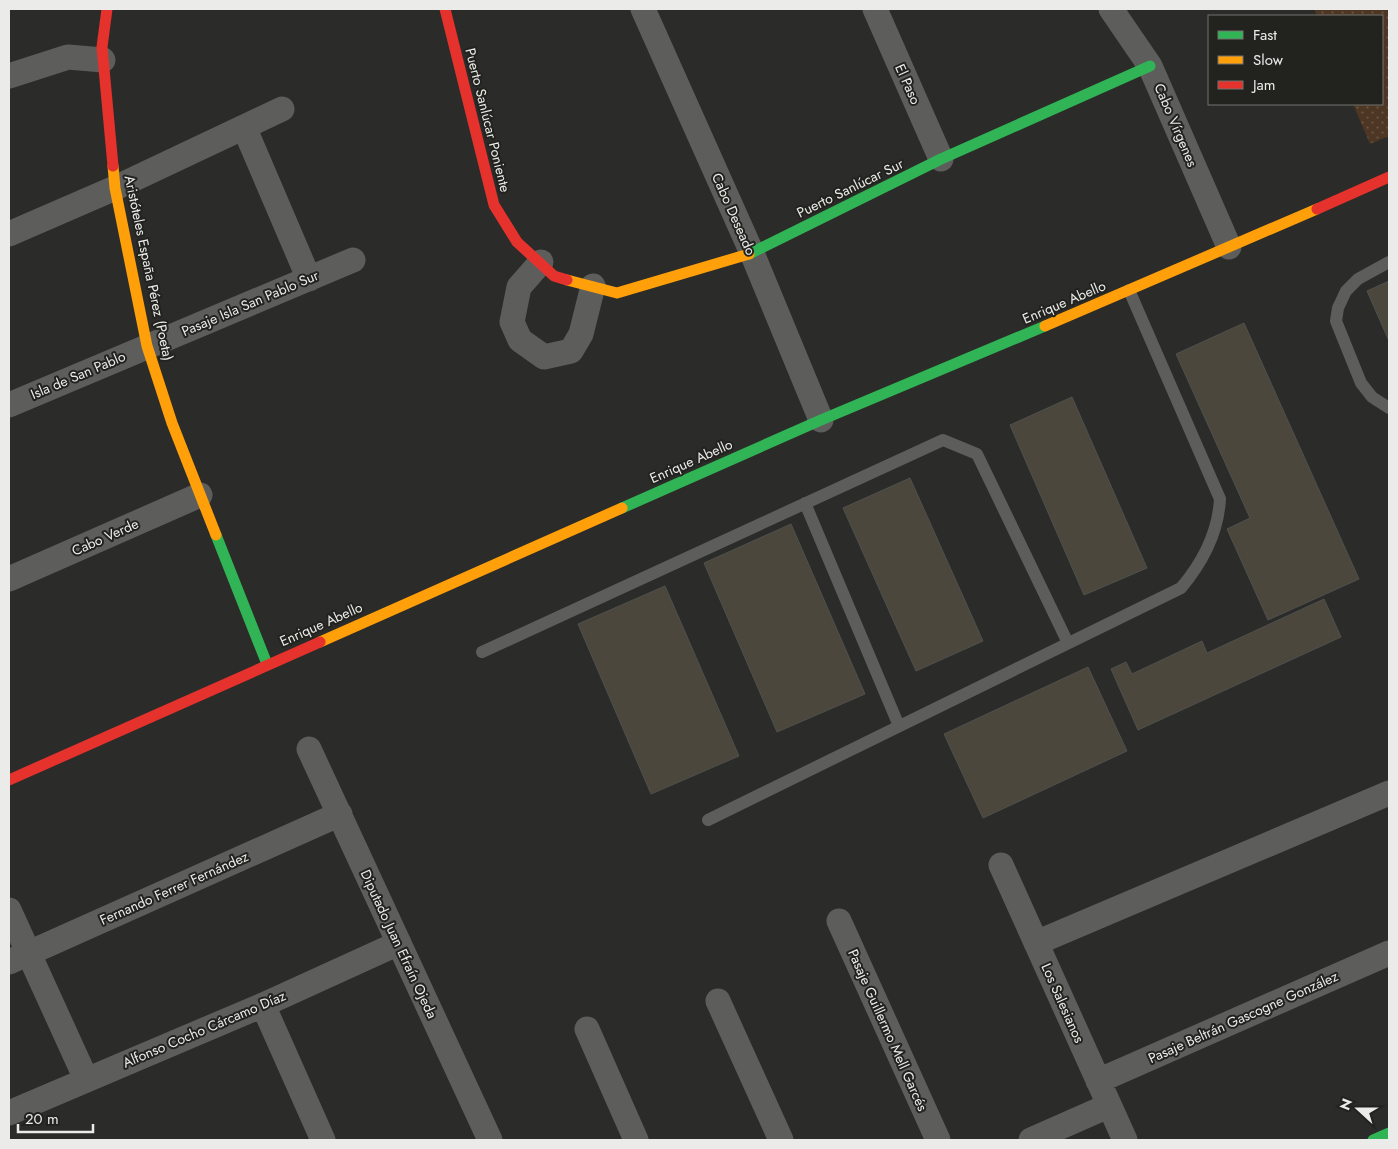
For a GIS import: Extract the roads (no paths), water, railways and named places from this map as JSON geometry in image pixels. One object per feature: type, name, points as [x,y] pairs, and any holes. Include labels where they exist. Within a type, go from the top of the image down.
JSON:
[{"type":"street","name":"Aristóteles España Pérez (Poeta)","points":[[107,9],[102,47],[115,188],[147,346],[172,423],[267,664]]},
{"type":"street","name":"Puerto Sanlúcar Poniente","points":[[445,9],[494,205],[517,242],[547,269]]},
{"type":"street","name":"Cabo Deseado","points":[[643,9],[752,254],[821,420]]},
{"type":"street","name":"El Paso","points":[[875,9],[941,159]]},
{"type":"street","name":"Cabo Vírgenes","points":[[1111,9],[1150,66],[1229,247]]},
{"type":"street","points":[[9,76],[68,57],[103,60]]},
{"type":"street","name":"Puerto Sanlúcar Sur","points":[[547,269],[617,293],[752,254],[941,159],[1150,66]]},
{"type":"street","points":[[9,234],[115,188],[282,109]]},
{"type":"street","points":[[244,126],[309,279]]},
{"type":"street","name":"Enrique Abello","points":[[9,780],[821,420],[1129,290],[1389,177]]},
{"type":"street","name":"Pasaje Isla San Pablo Sur","points":[[147,346],[353,260]]},
{"type":"street","points":[[547,269],[519,287],[512,322],[520,340],[544,357],[571,351],[580,334],[593,286]]},
{"type":"street","name":"Isla de San Pablo","points":[[9,405],[147,346]]},
{"type":"street","name":"Cabo Verde","points":[[9,579],[200,495]]},
{"type":"street","name":"Diputado Juan Efraín Ojeda","points":[[309,749],[490,1140]]},
{"type":"street","points":[[1036,942],[1389,793]]},
{"type":"street","name":"Fernando Ferrer Fernández","points":[[19,957],[340,814]]},
{"type":"street","name":"Los Salesianos","points":[[1001,865],[1108,1106],[1125,1140]]},
{"type":"street","points":[[9,910],[19,957],[86,1079]]},
{"type":"street","name":"Pasaje Guillermo Mell Garcés","points":[[839,921],[938,1140]]},
{"type":"street","name":"Alfonso Cocho Cárcamo Díaz","points":[[9,1113],[263,1005],[399,943]]},
{"type":"street","name":"Pasaje Beltrán Gascogne González","points":[[1098,1081],[1389,953]]},
{"type":"street","points":[[718,1001],[781,1140]]},
{"type":"street","points":[[263,1005],[320,1139]]},
{"type":"street","points":[[587,1029],[636,1140]]},
{"type":"street","points":[[1031,1140],[1108,1106]]},
{"type":"street","points":[[1373,1140],[1389,1133]]},
{"type":"lane","points":[[1389,262],[1358,279],[1346,291],[1338,308],[1336,321],[1361,383],[1372,397],[1389,408]]},
{"type":"lane","points":[[708,820],[1181,588],[1200,564],[1219,518],[1220,499],[1129,290]]},
{"type":"lane","points":[[482,652],[943,440],[977,454],[1068,643]]},
{"type":"lane","points":[[805,503],[899,726]]}]
